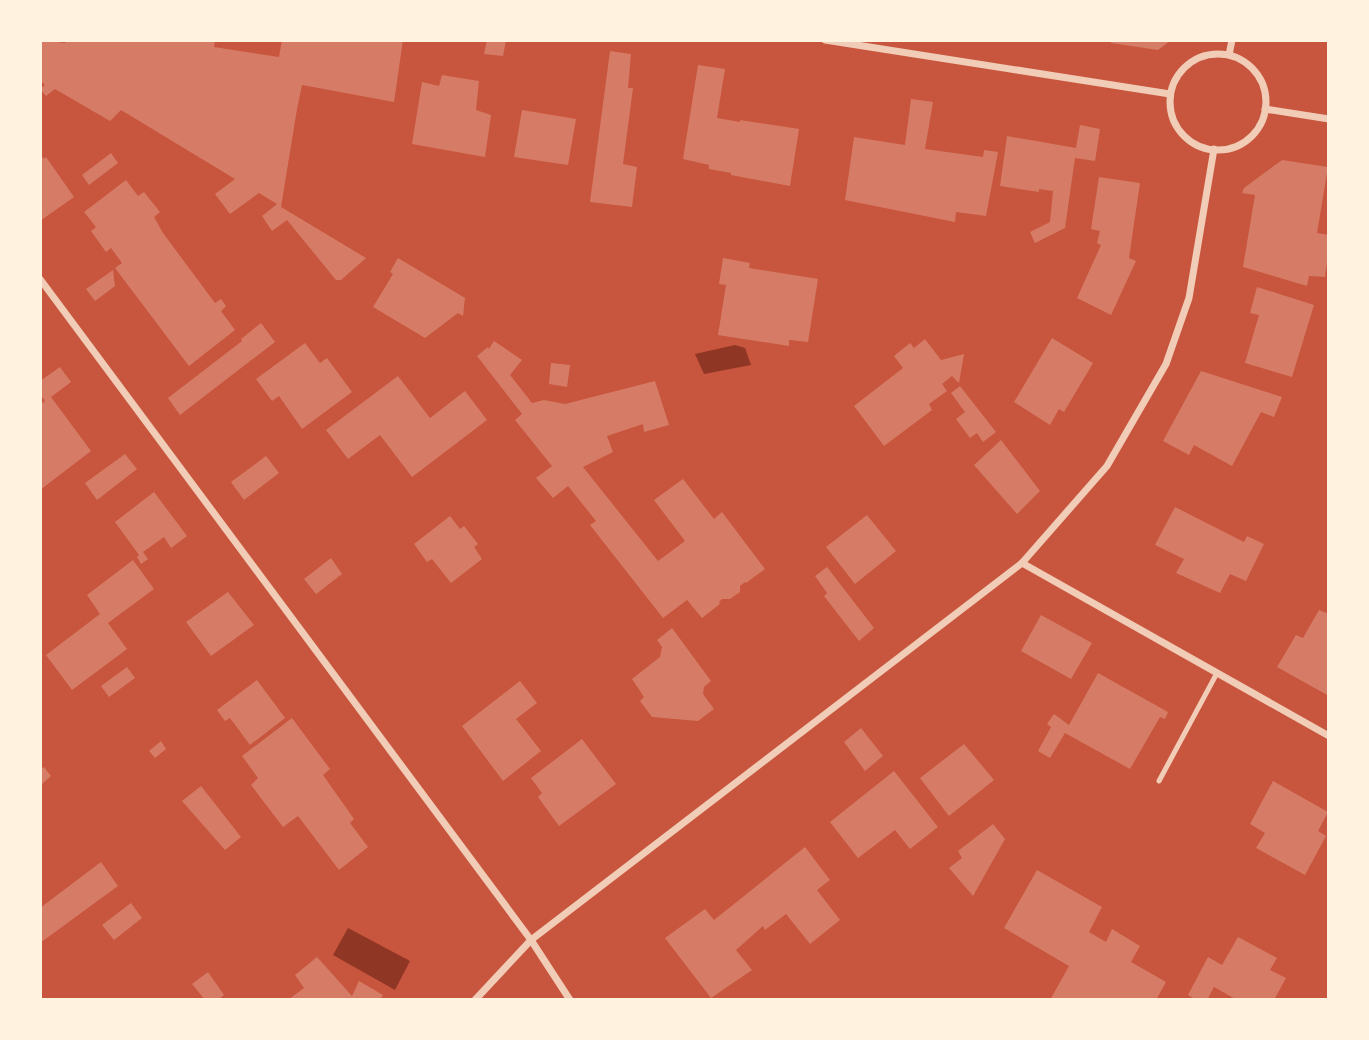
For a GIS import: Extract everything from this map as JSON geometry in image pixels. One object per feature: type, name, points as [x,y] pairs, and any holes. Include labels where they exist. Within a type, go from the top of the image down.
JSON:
[{"type":"street","points":[[825,40],[1170,94]]},
{"type":"street","points":[[1229,55],[1232,40]]},
{"type":"street","points":[[1213,54],[1229,55],[1246,64],[1259,78],[1266,96],[1264,116],[1255,132],[1240,144],[1222,150],[1204,148],[1188,140],[1177,127],[1171,111],[1170,94],[1175,80],[1185,67],[1198,58],[1213,54]]},
{"type":"street","points":[[1265,109],[1329,119]]},
{"type":"street","points":[[475,1000],[531,940],[1022,563],[1107,466],[1166,364],[1189,298],[1214,149]]},
{"type":"street","points":[[40,279],[531,940],[570,1000]]},
{"type":"street","points":[[1022,563],[1329,736]]},
{"type":"lane","points":[[1159,781],[1217,673]]},
{"type":"shaded area","points":[[735,345],[745,348],[751,365],[704,374],[695,354]]},
{"type":"shaded area","points":[[348,928],[410,961],[395,990],[333,955]]},
{"type":"building","points":[[41,40],[65,43],[66,40],[215,40],[214,47],[279,57],[282,40],[403,40],[394,102],[302,85],[297,109],[281,207],[366,258],[341,280],[336,280],[287,220],[272,231],[262,216],[277,204],[259,193],[230,214],[215,194],[235,179],[121,110],[110,121],[55,89],[46,96],[40,89],[45,85],[40,80]]},
{"type":"building","points":[[487,40],[506,40],[503,56],[484,54]]},
{"type":"building","points":[[1112,40],[1171,40],[1158,50],[1111,43]]},
{"type":"building","points":[[610,51],[631,54],[628,88],[633,88],[623,164],[637,167],[632,207],[590,202]]},
{"type":"building","points":[[698,65],[725,69],[717,118],[799,129],[790,186],[731,175],[709,169],[709,165],[683,159]]},
{"type":"building","points":[[442,75],[479,81],[476,110],[491,115],[485,157],[412,144],[422,82],[439,86]]},
{"type":"building","points":[[911,99],[933,102],[925,149],[983,157],[984,150],[998,152],[986,216],[956,212],[955,222],[845,200],[854,137],[905,145]]},
{"type":"building","points":[[522,110],[576,119],[568,165],[514,157]]},
{"type":"building","points":[[1080,125],[1100,129],[1095,161],[1075,158],[1065,228],[1035,243],[1030,232],[1050,222],[1053,191],[1039,189],[1039,192],[1000,186],[1007,136],[1076,148]]},
{"type":"building","points":[[111,153],[118,163],[89,185],[82,175]]},
{"type":"building","points":[[40,154],[44,159],[46,157],[74,197],[40,221]]},
{"type":"building","points":[[1282,160],[1328,167],[1317,233],[1329,235],[1329,262],[1325,277],[1309,276],[1307,286],[1243,267],[1255,195],[1242,193],[1244,188]]},
{"type":"building","points":[[1099,177],[1140,183],[1129,258],[1136,261],[1111,315],[1077,298],[1101,245],[1097,243],[1100,231],[1091,229]]},
{"type":"building","points":[[126,180],[138,196],[144,192],[160,212],[154,217],[163,233],[215,303],[221,299],[226,306],[221,311],[235,330],[189,366],[115,268],[122,263],[111,248],[106,252],[91,231],[96,227],[84,212]]},
{"type":"building","points":[[398,258],[465,298],[463,316],[458,313],[425,338],[373,307],[393,274],[390,272]]},
{"type":"building","points":[[723,258],[750,263],[749,268],[818,279],[808,342],[789,340],[789,346],[718,335],[726,285],[719,284]]},
{"type":"building","points":[[113,270],[115,286],[95,301],[86,289]]},
{"type":"building","points":[[1257,287],[1314,305],[1292,377],[1245,363],[1259,315],[1250,313]]},
{"type":"building","points":[[261,323],[275,342],[180,415],[168,398]]},
{"type":"building","points":[[1052,338],[1093,363],[1064,412],[1059,409],[1050,425],[1014,402]]},
{"type":"building","points":[[925,339],[941,360],[964,354],[959,383],[952,376],[942,384],[947,391],[929,404],[932,410],[884,446],[854,406],[903,368],[894,356],[910,343],[914,348]]},
{"type":"building","points":[[494,341],[522,360],[510,375],[532,403],[544,400],[565,404],[655,381],[669,425],[644,432],[643,424],[607,436],[613,452],[583,467],[658,561],[685,541],[654,500],[683,479],[714,519],[722,512],[765,569],[740,586],[740,592],[730,599],[722,599],[720,604],[702,618],[687,600],[663,618],[590,525],[596,521],[568,486],[553,498],[536,478],[552,466],[515,420],[522,414],[477,356],[488,347],[489,349]]},
{"type":"building","points":[[305,343],[320,363],[327,358],[352,392],[302,429],[279,396],[272,401],[256,379]]},
{"type":"building","points":[[551,363],[570,365],[567,387],[549,384]]},
{"type":"building","points":[[60,367],[71,382],[51,397],[91,451],[40,490],[40,405],[45,401],[40,394],[40,381]]},
{"type":"building","points":[[1201,371],[1282,397],[1274,417],[1261,412],[1232,466],[1194,445],[1189,455],[1163,441]]},
{"type":"building","points":[[398,376],[430,418],[465,391],[487,420],[412,477],[380,435],[348,459],[326,430]]},
{"type":"building","points":[[960,386],[996,432],[983,442],[977,433],[970,438],[956,419],[965,412],[951,393]]},
{"type":"building","points":[[1001,440],[1040,491],[1017,514],[974,465]]},
{"type":"building","points":[[125,454],[137,469],[97,500],[85,483]]},
{"type":"building","points":[[266,456],[279,473],[244,500],[231,482]]},
{"type":"building","points":[[154,492],[187,536],[171,548],[164,537],[143,552],[148,559],[141,564],[137,557],[139,555],[115,522]]},
{"type":"building","points":[[1175,507],[1244,542],[1247,536],[1264,544],[1246,581],[1230,574],[1220,593],[1176,573],[1184,559],[1155,545]]},
{"type":"building","points":[[867,515],[896,551],[855,584],[826,547]]},
{"type":"building","points":[[450,516],[460,529],[464,526],[478,544],[474,547],[482,559],[451,583],[432,559],[427,562],[414,544]]},
{"type":"building","points":[[331,558],[342,574],[316,594],[304,579]]},
{"type":"building","points":[[133,560],[154,589],[108,623],[127,649],[72,690],[46,655],[100,614],[87,595]]},
{"type":"building","points":[[827,567],[874,628],[859,641],[824,596],[827,593],[815,576]]},
{"type":"building","points":[[228,592],[254,625],[211,656],[186,622]]},
{"type":"building","points":[[1319,610],[1329,614],[1329,696],[1277,667],[1296,635],[1303,638]]},
{"type":"building","points":[[1041,615],[1092,643],[1071,679],[1021,651]]},
{"type":"building","points":[[672,628],[711,681],[704,687],[703,694],[714,709],[698,721],[652,717],[640,701],[644,697],[632,679],[660,657],[662,647],[657,640]]},
{"type":"building","points":[[127,667],[135,678],[109,697],[101,686]]},
{"type":"building","points":[[1098,673],[1168,712],[1165,719],[1160,717],[1130,769],[1065,733],[1050,758],[1038,751],[1051,727],[1047,724],[1054,714],[1069,725]]},
{"type":"building","points":[[257,680],[285,718],[250,745],[230,718],[225,721],[217,710]]},
{"type":"building","points":[[520,681],[537,703],[516,719],[541,751],[503,781],[462,726]]},
{"type":"building","points":[[292,718],[330,769],[323,775],[354,819],[350,823],[368,847],[339,870],[298,816],[283,827],[251,785],[258,778],[242,756]]},
{"type":"building","points":[[861,728],[883,756],[865,771],[844,742]]},
{"type":"building","points":[[582,739],[616,784],[559,826],[538,797],[542,793],[531,778]]},
{"type":"building","points":[[161,741],[166,749],[155,758],[149,751]]},
{"type":"building","points":[[964,744],[994,780],[949,816],[920,778]]},
{"type":"building","points":[[44,767],[51,776],[42,784],[40,770]]},
{"type":"building","points":[[894,771],[938,827],[910,849],[895,830],[858,858],[830,822]]},
{"type":"building","points":[[1273,781],[1328,812],[1318,831],[1326,836],[1305,875],[1256,848],[1265,833],[1250,824]]},
{"type":"building","points":[[201,786],[241,837],[225,850],[182,801]]},
{"type":"building","points":[[993,824],[1005,839],[973,896],[949,868],[962,858],[958,851]]},
{"type":"building","points":[[805,847],[830,880],[817,890],[840,920],[810,944],[786,914],[765,930],[763,926],[736,950],[752,970],[711,998],[665,938],[705,909],[714,920]]},
{"type":"building","points":[[101,862],[118,886],[40,943],[40,908]]},
{"type":"building","points":[[1037,870],[1102,907],[1089,932],[1106,942],[1112,929],[1140,946],[1131,962],[1166,982],[1156,1000],[1050,1000],[1069,966],[1004,928]]},
{"type":"building","points":[[131,903],[142,918],[114,940],[102,925]]},
{"type":"building","points":[[1238,937],[1277,958],[1270,970],[1286,978],[1274,1000],[1237,1000],[1214,987],[1207,1000],[1196,1000],[1188,995],[1208,957],[1222,965]]},
{"type":"building","points":[[317,957],[352,996],[359,981],[383,995],[380,1000],[288,1000],[304,988],[295,975]]},
{"type":"building","points":[[208,972],[224,995],[218,1000],[205,1000],[192,984]]}]
